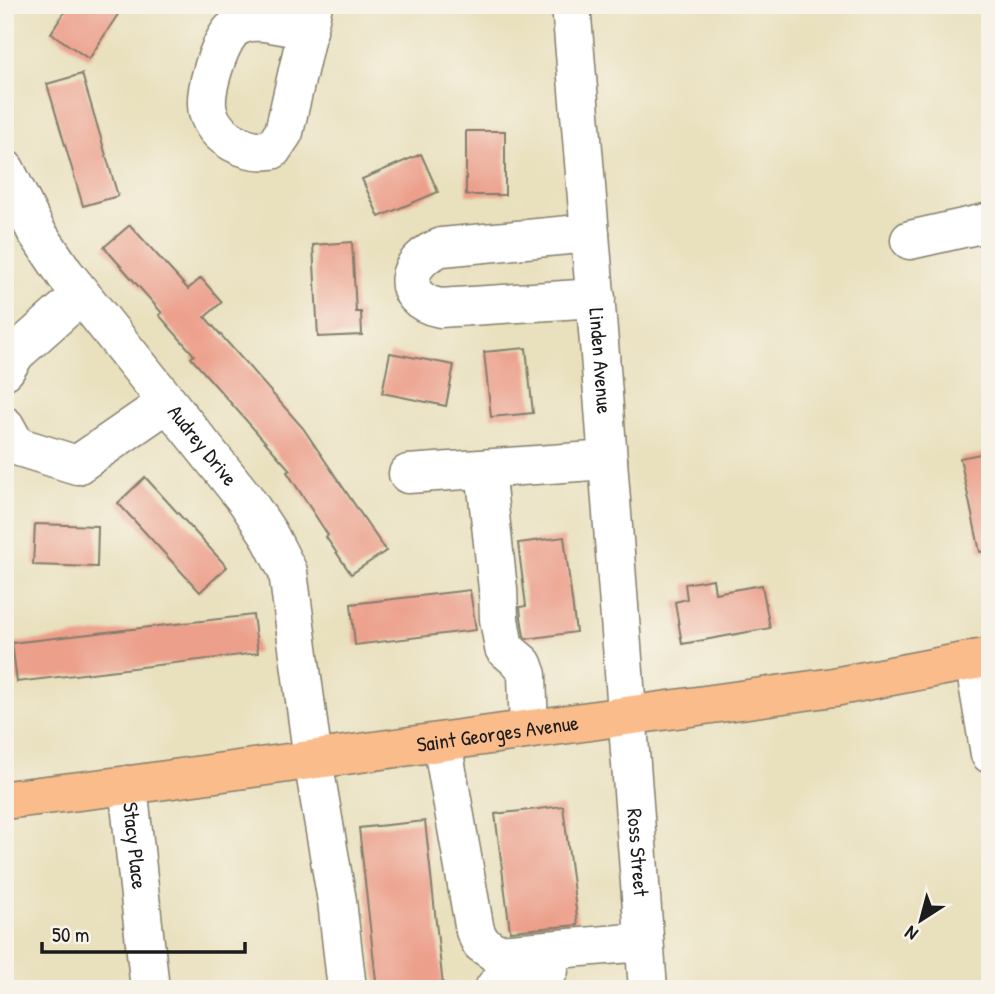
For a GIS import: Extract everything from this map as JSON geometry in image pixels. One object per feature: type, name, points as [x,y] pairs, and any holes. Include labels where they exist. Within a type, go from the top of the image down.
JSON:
[{"type":"main road","name":"Saint Georges Avenue","points":[[5,800],[834,687],[982,659]]},
{"type":"street","name":"Linden Avenue","points":[[571,5],[596,298],[626,716]]},
{"type":"street","name":"Audrey Drive","points":[[5,169],[36,231],[81,295],[246,500],[268,533],[288,572],[313,760],[337,901],[347,989]]},
{"type":"street","points":[[910,240],[990,222]]},
{"type":"street","points":[[590,233],[442,247],[424,254],[417,261],[410,279],[412,290],[419,299],[431,307],[440,308],[596,298]]},
{"type":"street","points":[[5,370],[16,353],[81,295]]},
{"type":"street","points":[[5,426],[16,446],[77,465],[167,402]]},
{"type":"street","points":[[408,474],[608,460]]},
{"type":"street","points":[[485,468],[504,649],[523,664],[527,675],[529,729]]},
{"type":"street","points":[[982,659],[990,754]]},
{"type":"street","name":"Ross Street","points":[[626,716],[645,964]]},
{"type":"street","points":[[442,741],[475,931],[481,943],[497,954],[645,964]]},
{"type":"street","name":"Stacy Place","points":[[128,785],[150,989]]},
{"type":"street","points":[[494,989],[499,981],[523,972],[645,964]]},
{"type":"building","points":[[69,5],[124,5],[89,59],[51,33]]},
{"type":"building","points":[[82,74],[118,196],[83,206],[47,84]]},
{"type":"building","points":[[466,131],[505,131],[505,195],[466,195]]},
{"type":"building","points":[[421,154],[438,192],[379,217],[362,179]]},
{"type":"building","points":[[130,225],[188,289],[201,278],[222,302],[205,317],[303,428],[386,551],[351,574],[287,472],[290,470],[191,358],[194,355],[159,315],[162,313],[104,247]]},
{"type":"building","points":[[352,242],[356,312],[361,312],[362,335],[318,337],[313,245]]},
{"type":"building","points":[[526,348],[533,413],[491,417],[484,352]]},
{"type":"building","points":[[390,353],[454,365],[446,406],[382,393]]},
{"type":"building","points":[[990,452],[990,551],[980,552],[960,458]]},
{"type":"building","points":[[145,477],[227,567],[200,592],[118,503]]},
{"type":"building","points":[[35,524],[98,526],[97,567],[33,565]]},
{"type":"building","points":[[564,537],[576,632],[527,639],[524,636],[520,607],[526,606],[518,543]]},
{"type":"building","points":[[713,579],[715,593],[762,585],[770,628],[682,644],[675,602],[687,599],[685,584]]},
{"type":"building","points":[[470,590],[476,630],[355,645],[351,604]]},
{"type":"building","points":[[253,615],[258,653],[17,682],[12,643]]},
{"type":"building","points":[[563,806],[578,925],[510,931],[495,814]]},
{"type":"building","points":[[425,821],[443,986],[377,989],[359,828]]}]
